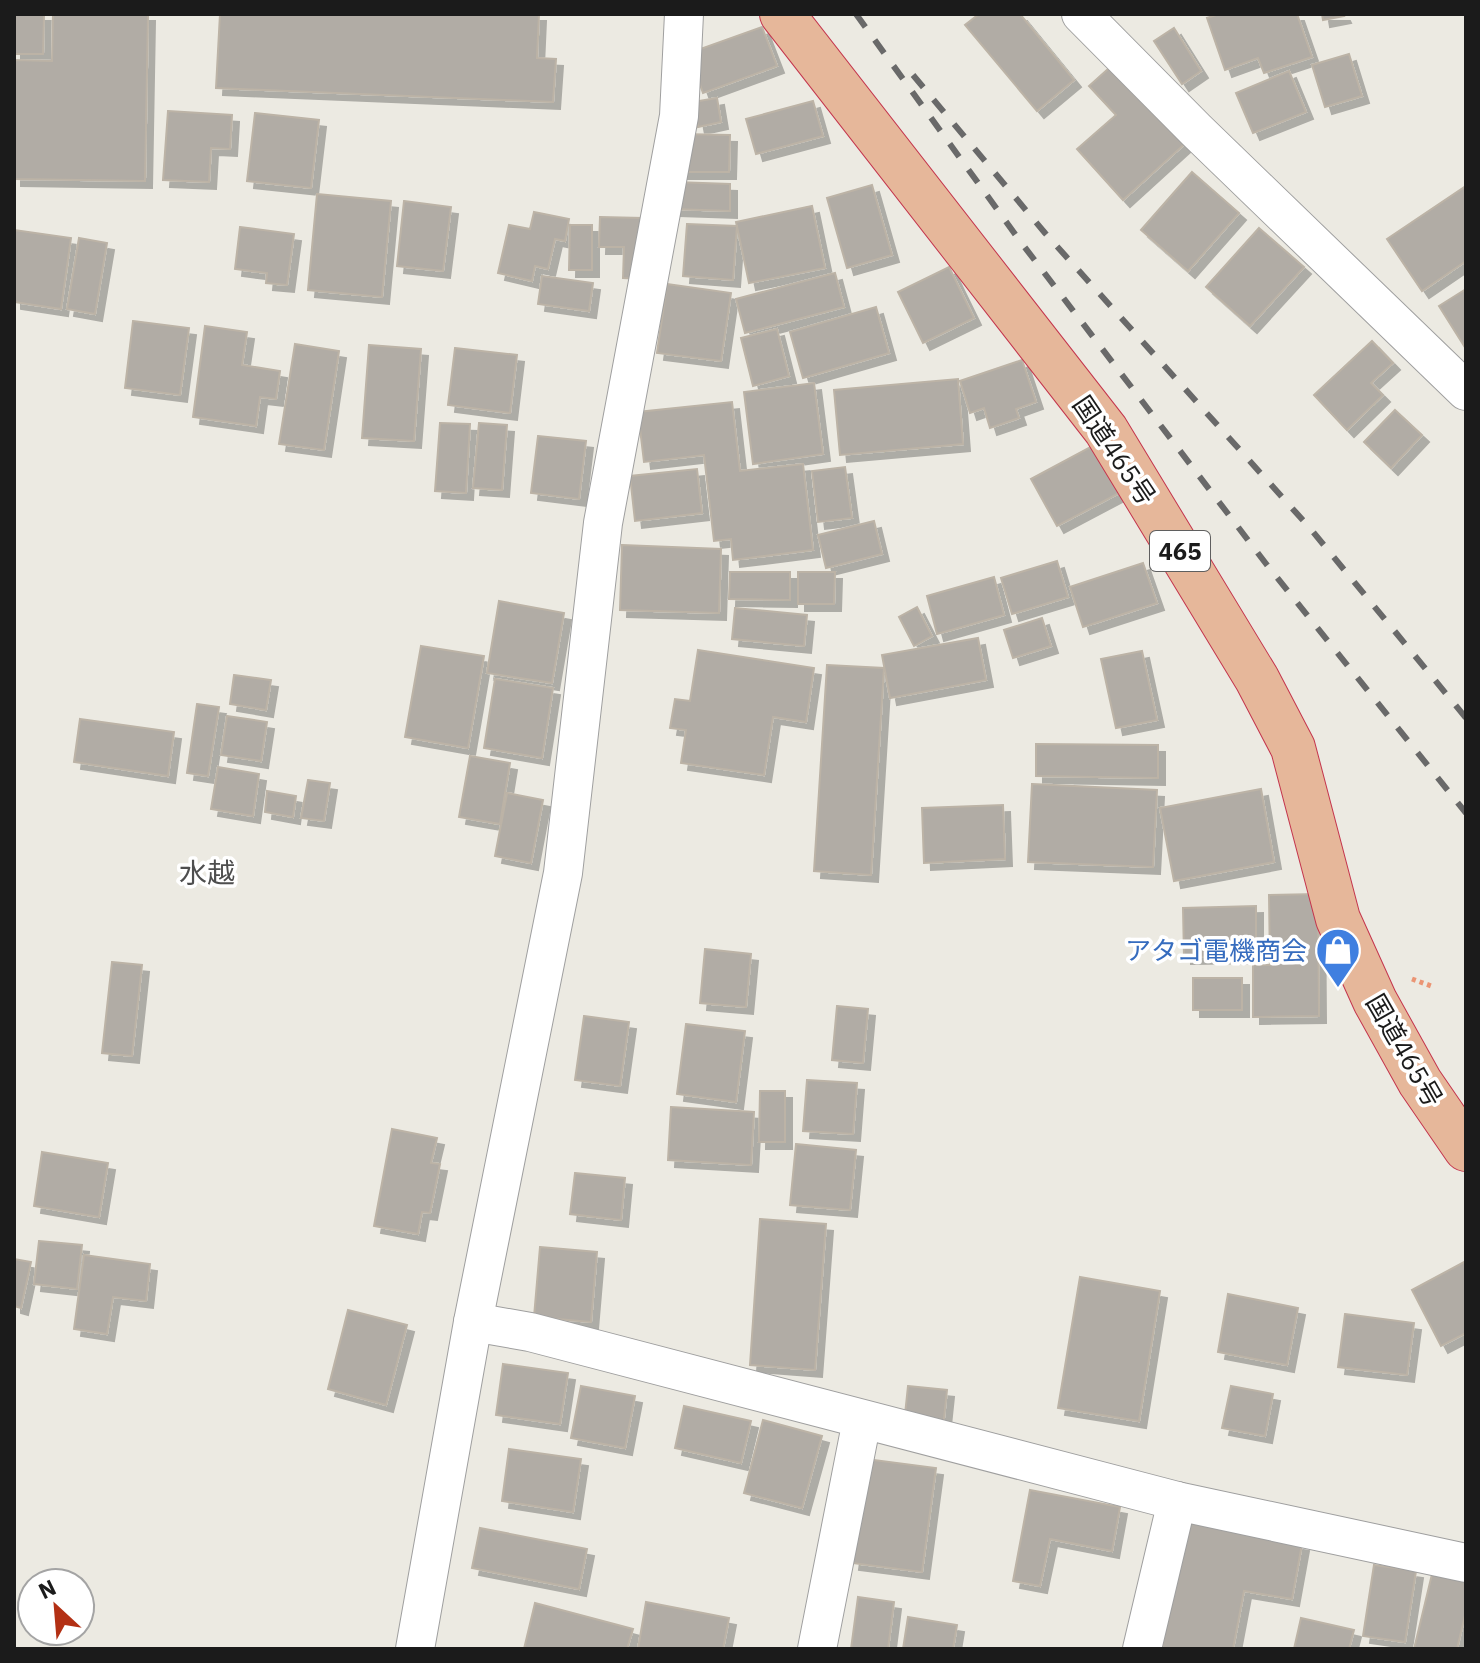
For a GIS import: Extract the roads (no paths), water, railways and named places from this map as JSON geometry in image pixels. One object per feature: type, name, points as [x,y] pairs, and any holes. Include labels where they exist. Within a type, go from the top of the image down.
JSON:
[{"type":"highway","name":"国道465号","points":[[782,14],[1106,430],[1250,666],[1293,748],[1338,919],[1375,1001],[1413,1068],[1466,1149]]},
{"type":"street","points":[[415,1649],[473,1322],[563,873],[603,523],[679,116],[684,14]]},
{"type":"street","points":[[1081,14],[1207,141],[1466,391]]},
{"type":"street","points":[[473,1322],[530,1332],[1177,1501],[1466,1563]]},
{"type":"street","points":[[817,1649],[862,1420]]},
{"type":"street","points":[[1142,1649],[1177,1501]]},
{"type":"railway","points":[[856,14],[1020,241],[1267,565],[1466,813]]},
{"type":"railway","points":[[913,75],[1045,233],[1309,527],[1466,718]]},
{"type":"place","name":"アタゴ電機商会","points":[[1338,989]]},
{"type":"district","name":"水越","points":[[207,872]]}]
